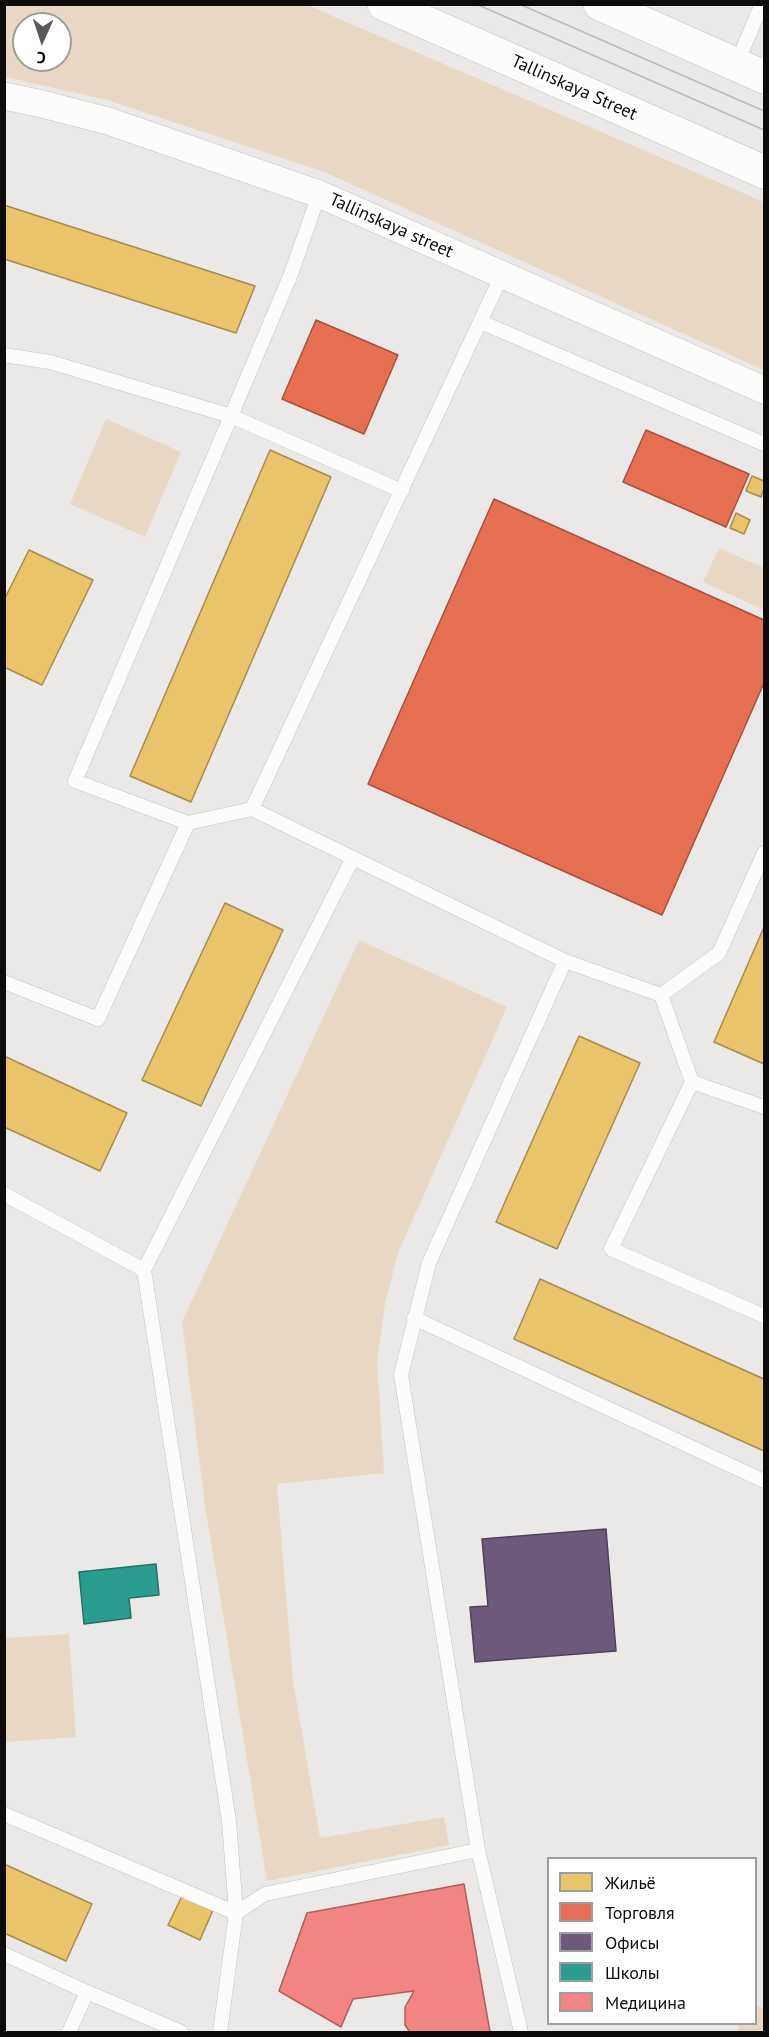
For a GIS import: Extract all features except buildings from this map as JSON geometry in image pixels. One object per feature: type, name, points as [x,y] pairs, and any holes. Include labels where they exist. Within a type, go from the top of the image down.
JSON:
[{"type":"main road","name":"Tallinskaya Street","points":[[384,4],[765,172]]},
{"type":"main road","points":[[600,4],[750,71]]},
{"type":"street","name":"Tallinskaya street","points":[[4,96],[108,121],[319,194],[765,390]]},
{"type":"lane","points":[[750,71],[762,4]]},
{"type":"lane","points":[[319,194],[291,274],[75,781],[188,823],[252,809],[565,961],[661,994]]},
{"type":"lane","points":[[252,809],[502,275]]},
{"type":"lane","points":[[481,322],[765,444]]},
{"type":"lane","points":[[4,355],[50,362],[231,416],[402,491]]},
{"type":"lane","points":[[4,982],[98,1019],[188,823]]},
{"type":"lane","points":[[661,994],[719,953],[765,853]]},
{"type":"lane","points":[[220,2032],[236,1913],[227,1809],[144,1270],[353,858]]},
{"type":"lane","points":[[521,2032],[478,1850],[401,1375],[429,1263],[565,961]]},
{"type":"lane","points":[[661,994],[692,1082],[611,1249],[765,1316]]},
{"type":"lane","points":[[692,1082],[765,1107]]},
{"type":"lane","points":[[4,1194],[144,1270]]},
{"type":"lane","points":[[414,1318],[765,1481]]},
{"type":"lane","points":[[4,1814],[236,1913]]},
{"type":"lane","points":[[236,1913],[266,1894],[478,1850]]},
{"type":"lane","points":[[4,1954],[181,2032]]},
{"type":"lane","points":[[69,2032],[87,1992]]},
{"type":"shaded area","points":[[5,4],[307,5],[764,202],[764,370],[324,172],[107,100],[5,77]]},
{"type":"shaded area","points":[[106,419],[181,452],[145,537],[70,504]]},
{"type":"shaded area","points":[[719,548],[764,568],[764,610],[703,582]]},
{"type":"shaded area","points":[[359,940],[507,1007],[398,1253],[385,1304],[377,1360],[384,1473],[277,1484],[293,1680],[320,1838],[444,1817],[449,1845],[267,1881],[205,1506],[182,1322]]},
{"type":"shaded area","points":[[69,1634],[76,1737],[5,1742],[5,1638]]},
{"type":"shaded area","points":[[757,2006],[764,2009],[764,2032],[737,2032],[740,2025],[757,2025]]},
{"type":"tram line","points":[[476,4],[764,130]]},
{"type":"tram line","points":[[519,4],[764,111]]}]
